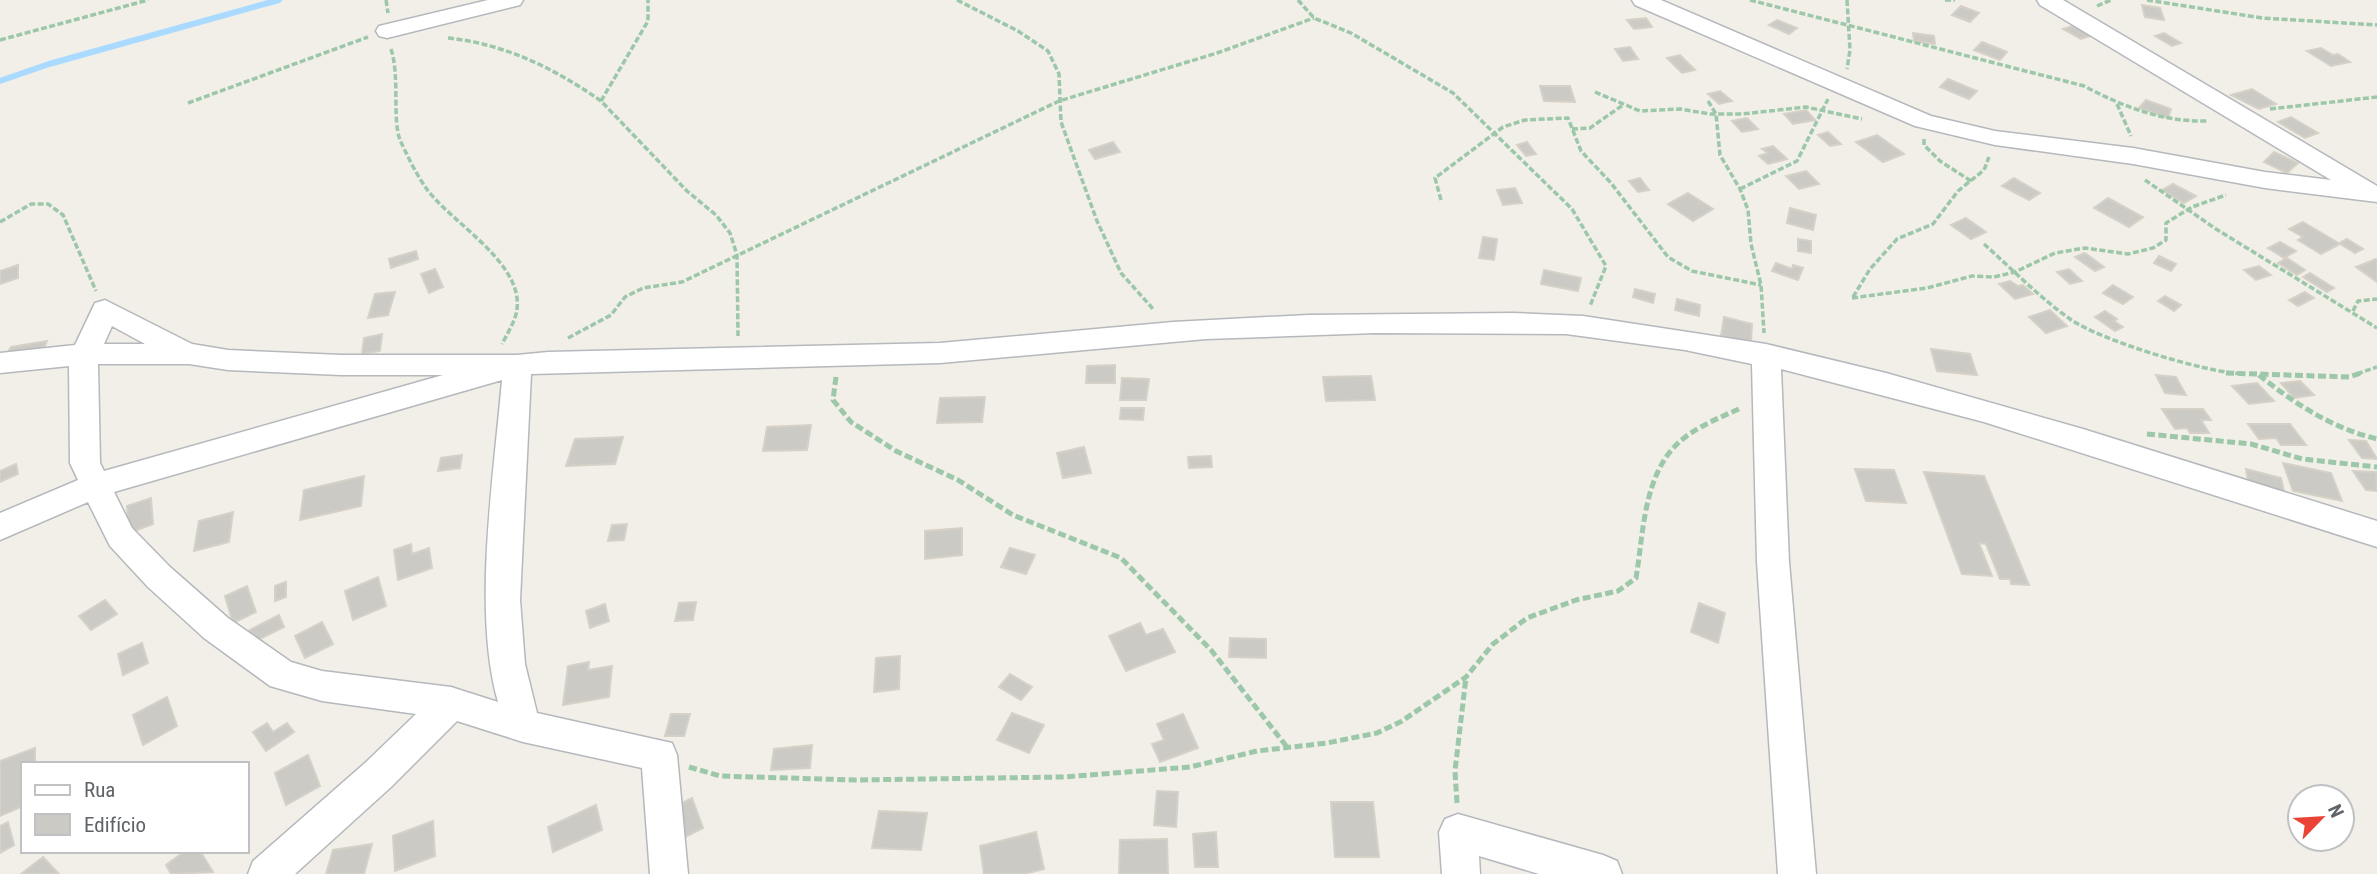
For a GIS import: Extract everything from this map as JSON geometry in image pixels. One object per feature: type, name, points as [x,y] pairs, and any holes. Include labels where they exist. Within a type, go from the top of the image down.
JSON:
[{"type":"street","points":[[387,31],[512,0]]},
{"type":"street","points":[[1643,0],[1923,121],[1995,138],[2133,156],[2265,180],[2375,195]]},
{"type":"street","points":[[2048,0],[2375,195]]},
{"type":"street","points":[[189,354],[105,310],[85,354],[82,428],[85,463],[121,537],[159,578],[216,628],[282,675],[322,686],[451,703],[523,726],[659,755],[669,874]]},
{"type":"street","points":[[0,363],[85,354],[189,354],[228,360],[341,365],[519,364],[940,353],[1178,332],[1368,322],[1582,326],[1766,354],[1898,385],[2055,430],[2377,534]]},
{"type":"street","points":[[1766,354],[1773,562],[1797,874]]},
{"type":"street","points":[[0,527],[96,485],[519,364]]},
{"type":"street","points":[[519,364],[503,608],[507,656],[516,705],[523,726]]},
{"type":"street","points":[[267,874],[369,783],[451,703]]},
{"type":"street","points":[[1461,874],[1458,832],[1603,874]]},
{"type":"path","points":[[0,40],[148,0]]},
{"type":"path","points":[[386,0],[387,31],[396,65],[399,137],[425,187],[443,208],[496,256],[515,290],[519,364],[611,315],[625,297],[643,288],[682,282],[1059,101],[1204,57],[1314,18]]},
{"type":"path","points":[[601,101],[648,21],[648,0]]},
{"type":"path","points":[[957,0],[1018,31],[1048,51],[1059,74],[1061,122],[1087,196],[1121,273],[1146,302],[1178,332]]},
{"type":"path","points":[[1298,0],[1314,18],[1350,33],[1453,93],[1572,209],[1606,266],[1582,326]]},
{"type":"path","points":[[1750,0],[2084,86],[2117,104],[2171,122],[2227,120],[2236,112],[2377,97]]},
{"type":"path","points":[[1740,189],[1797,161],[1833,90],[1844,87],[1850,50],[1847,0]]},
{"type":"path","points":[[1945,0],[1955,0]]},
{"type":"path","points":[[2147,0],[2262,18],[2377,25]]},
{"type":"path","points":[[188,103],[387,31]]},
{"type":"path","points":[[437,37],[488,44],[564,76],[601,101],[687,191],[716,215],[730,233],[737,255],[738,357]]},
{"type":"path","points":[[1595,92],[1640,111],[1680,109],[1716,114],[1807,107],[1863,119]]},
{"type":"path","points":[[1707,101],[1716,114],[1720,155],[1740,189],[1748,210],[1751,244],[1760,285],[1766,354]]},
{"type":"path","points":[[1572,129],[1590,128],[1623,105]]},
{"type":"path","points":[[1441,200],[1435,178],[1472,151],[1491,132],[1514,122],[1568,118],[1581,151],[1611,183],[1668,257],[1692,271],[1760,285]]},
{"type":"path","points":[[1923,121],[1924,145],[1940,161],[1971,181]]},
{"type":"path","points":[[1995,138],[1984,170],[1958,191],[1933,223],[1897,239],[1870,269],[1852,298],[1927,288],[1972,276],[1994,278],[2015,272],[2055,253],[2085,248],[2128,254],[2153,248],[2166,240],[2166,223],[2188,210],[2265,180]]},
{"type":"path","points":[[0,222],[31,204],[48,204],[63,215],[105,310]]},
{"type":"path","points":[[2188,210],[2377,328]]},
{"type":"path","points":[[1984,244],[2070,319],[2094,333],[2196,366],[2232,374],[2349,377],[2377,367]]},
{"type":"path","points":[[2353,311],[2358,301],[2377,299]]},
{"type":"path","points":[[838,355],[833,400],[851,422],[896,452],[958,481],[1013,515],[1121,558],[1211,650],[1288,747]]},
{"type":"path","points":[[2258,375],[2287,399],[2341,427],[2377,440]]},
{"type":"path","points":[[659,755],[720,776],[927,781],[1064,777],[1189,767],[1257,751],[1327,743],[1377,733],[1402,721],[1466,677],[1493,644],[1527,618],[1576,600],[1618,591],[1636,578],[1645,534],[1647,497],[1657,467],[1676,442],[1698,426],[1768,398]]},
{"type":"path","points":[[2135,433],[2251,444],[2302,458],[2377,467]]},
{"type":"path","points":[[1458,832],[1455,771],[1466,677]]},
{"type":"building","points":[[2142,5],[2160,8],[2164,20],[2145,17]]},
{"type":"building","points":[[1961,6],[1979,13],[1970,22],[1952,15]]},
{"type":"building","points":[[1646,18],[1652,27],[1634,29],[1627,20]]},
{"type":"building","points":[[1777,20],[1797,28],[1789,34],[1769,25]]},
{"type":"building","points":[[2079,24],[2096,34],[2081,39],[2063,29]]},
{"type":"building","points":[[1913,33],[1934,36],[1935,44],[1914,41]]},
{"type":"building","points":[[2164,33],[2181,43],[2172,46],[2155,36]]},
{"type":"building","points":[[1982,42],[2007,52],[2000,60],[1974,50]]},
{"type":"building","points":[[1630,47],[1638,59],[1623,61],[1615,49]]},
{"type":"building","points":[[2321,48],[2350,62],[2331,66],[2307,51]]},
{"type":"building","points":[[1680,55],[1695,70],[1682,73],[1667,58]]},
{"type":"building","points":[[1948,79],[1977,91],[1969,99],[1940,87]]},
{"type":"building","points":[[1540,86],[1570,86],[1575,102],[1544,101]]},
{"type":"building","points":[[2252,89],[2276,104],[2259,109],[2231,95]]},
{"type":"building","points":[[1720,91],[1732,101],[1719,104],[1708,94]]},
{"type":"building","points":[[2146,100],[2171,109],[2168,118],[2139,108]]},
{"type":"building","points":[[1806,110],[1815,120],[1793,124],[1784,114]]},
{"type":"building","points":[[2291,117],[2318,133],[2305,138],[2278,122]]},
{"type":"building","points":[[1747,118],[1758,129],[1742,132],[1732,121]]},
{"type":"building","points":[[1828,132],[1841,144],[1830,146],[1818,135]]},
{"type":"building","points":[[1877,135],[1904,154],[1883,162],[1856,142]]},
{"type":"building","points":[[1113,142],[1120,152],[1095,159],[1089,150]]},
{"type":"building","points":[[1527,142],[1536,154],[1526,156],[1517,145]]},
{"type":"building","points":[[1773,146],[1787,159],[1768,164],[1759,156],[1768,153],[1762,149]]},
{"type":"building","points":[[2274,152],[2298,163],[2287,173],[2264,162]]},
{"type":"building","points":[[1806,171],[1819,184],[1799,189],[1786,176]]},
{"type":"building","points":[[1640,178],[1649,190],[1638,192],[1629,181]]},
{"type":"building","points":[[2014,178],[2040,193],[2029,200],[2002,186]]},
{"type":"building","points":[[2173,184],[2196,196],[2184,203],[2162,190]]},
{"type":"building","points":[[1515,188],[1522,203],[1503,205],[1497,190]]},
{"type":"building","points":[[1688,193],[1713,209],[1693,221],[1668,204]]},
{"type":"building","points":[[2108,198],[2143,217],[2129,227],[2094,208]]},
{"type":"building","points":[[1790,208],[1816,215],[1813,230],[1787,223]]},
{"type":"building","points":[[1966,218],[1986,232],[1971,239],[1951,225]]},
{"type":"building","points":[[2303,222],[2340,244],[2321,254],[2298,240],[2303,237],[2289,229]]},
{"type":"building","points":[[1483,237],[1497,239],[1494,260],[1479,258]]},
{"type":"building","points":[[1798,239],[1811,241],[1811,253],[1798,251]]},
{"type":"building","points":[[2347,239],[2363,249],[2355,253],[2339,243]]},
{"type":"building","points":[[2280,242],[2296,251],[2284,258],[2268,248]]},
{"type":"building","points":[[416,251],[418,259],[391,268],[389,259]]},
{"type":"building","points":[[2085,253],[2104,267],[2095,271],[2075,257]]},
{"type":"building","points":[[2159,256],[2176,264],[2171,271],[2154,263]]},
{"type":"building","points":[[2287,258],[2305,270],[2297,275],[2278,263]]},
{"type":"building","points":[[2377,260],[2377,282],[2356,267]]},
{"type":"building","points":[[1776,263],[1792,269],[1793,265],[1803,268],[1798,280],[1772,271]]},
{"type":"building","points":[[18,265],[18,278],[0,284],[0,271]]},
{"type":"building","points":[[2259,266],[2271,275],[2256,280],[2244,270]]},
{"type":"building","points":[[435,269],[443,287],[429,293],[421,274]]},
{"type":"building","points":[[2069,269],[2082,281],[2070,284],[2057,272]]},
{"type":"building","points":[[1544,270],[1581,278],[1578,291],[1541,284]]},
{"type":"building","points":[[2310,273],[2334,288],[2327,292],[2303,277]]},
{"type":"building","points":[[2010,281],[2018,286],[2023,285],[2033,294],[2015,299],[1999,284]]},
{"type":"building","points":[[2113,285],[2133,297],[2123,304],[2103,293]]},
{"type":"building","points":[[1635,289],[1655,294],[1653,303],[1633,297]]},
{"type":"building","points":[[395,292],[388,315],[368,318],[375,294]]},
{"type":"building","points":[[2305,292],[2314,298],[2298,306],[2289,300]]},
{"type":"building","points":[[2165,296],[2181,305],[2174,311],[2158,301]]},
{"type":"building","points":[[1677,299],[1700,305],[1699,316],[1675,310]]},
{"type":"building","points":[[2050,310],[2067,326],[2046,333],[2029,317]]},
{"type":"building","points":[[2105,311],[2123,327],[2115,331],[2095,317]]},
{"type":"building","points":[[1724,317],[1752,324],[1751,343],[1721,336]]},
{"type":"building","points":[[382,334],[380,351],[362,354],[364,338]]},
{"type":"building","points":[[47,341],[41,354],[4,359],[11,347]]},
{"type":"building","points":[[1931,349],[1970,354],[1977,375],[1937,371]]},
{"type":"building","points":[[1115,365],[1115,383],[1086,383],[1087,366]]},
{"type":"building","points":[[2156,375],[2176,377],[2186,395],[2165,393]]},
{"type":"building","points":[[1371,376],[1375,400],[1326,401],[1323,377]]},
{"type":"building","points":[[1122,378],[1149,379],[1146,400],[1120,400]]},
{"type":"building","points":[[2300,381],[2314,395],[2294,398],[2281,383]]},
{"type":"building","points":[[2257,383],[2274,401],[2249,404],[2232,386]]},
{"type":"building","points":[[985,397],[982,422],[937,423],[940,398]]},
{"type":"building","points":[[1121,408],[1144,408],[1143,420],[1120,419]]},
{"type":"building","points":[[2162,409],[2203,409],[2211,420],[2201,420],[2209,433],[2190,433],[2187,428],[2175,429]]},
{"type":"building","points":[[2248,424],[2290,424],[2306,445],[2281,445],[2276,438],[2259,439]]},
{"type":"building","points":[[811,425],[807,450],[763,451],[767,427]]},
{"type":"building","points":[[623,437],[615,464],[566,466],[575,439]]},
{"type":"building","points":[[2349,440],[2366,441],[2377,459],[2362,458]]},
{"type":"building","points":[[1084,447],[1091,473],[1063,478],[1057,453]]},
{"type":"building","points":[[462,455],[460,468],[438,471],[441,458]]},
{"type":"building","points":[[1211,456],[1212,467],[1189,468],[1188,457]]},
{"type":"building","points":[[2283,463],[2331,473],[2342,501],[2293,491]]},
{"type":"building","points":[[16,464],[18,474],[0,482],[0,471]]},
{"type":"building","points":[[1855,469],[1894,470],[1906,503],[1866,501]]},
{"type":"building","points":[[2246,469],[2281,478],[2285,496],[2249,487]]},
{"type":"building","points":[[2353,471],[2376,472],[2377,491],[2366,490]]},
{"type":"building","points":[[1924,472],[1984,476],[2029,585],[2011,584],[2010,579],[2000,579],[1986,544],[1979,543],[1992,576],[1962,574]]},
{"type":"building","points":[[364,476],[361,506],[300,520],[304,490]]},
{"type":"building","points":[[151,498],[153,524],[129,533],[127,506]]},
{"type":"building","points":[[233,512],[229,542],[194,551],[199,521]]},
{"type":"building","points":[[627,524],[624,540],[608,541],[612,525]]},
{"type":"building","points":[[962,528],[962,555],[925,559],[925,531]]},
{"type":"building","points":[[411,544],[412,554],[429,548],[432,568],[398,580],[394,550]]},
{"type":"building","points":[[1010,548],[1035,555],[1026,574],[1001,567]]},
{"type":"building","points":[[378,577],[386,606],[353,620],[345,591]]},
{"type":"building","points":[[286,582],[286,597],[275,601],[275,586]]},
{"type":"building","points":[[247,586],[256,612],[233,623],[225,596]]},
{"type":"building","points":[[105,600],[117,614],[91,630],[79,616]]},
{"type":"building","points":[[696,602],[693,620],[675,621],[679,603]]},
{"type":"building","points":[[1699,603],[1725,613],[1718,643],[1691,632]]},
{"type":"building","points":[[605,604],[609,621],[590,628],[586,611]]},
{"type":"building","points":[[279,615],[284,627],[252,643],[248,631]]},
{"type":"building","points":[[322,622],[333,644],[305,658],[295,636]]},
{"type":"building","points":[[1140,623],[1146,635],[1163,629],[1175,652],[1126,671],[1109,636]]},
{"type":"building","points":[[1230,638],[1266,639],[1266,658],[1229,657]]},
{"type":"building","points":[[142,643],[148,663],[123,675],[118,654]]},
{"type":"building","points":[[900,656],[899,689],[874,692],[876,658]]},
{"type":"building","points":[[589,662],[588,670],[612,666],[609,697],[563,705],[568,666]]},
{"type":"building","points":[[1010,674],[1032,687],[1021,700],[999,687]]},
{"type":"building","points":[[167,697],[177,726],[143,745],[133,715]]},
{"type":"building","points":[[1012,713],[1044,725],[1029,753],[997,740]]},
{"type":"building","points":[[671,714],[690,714],[684,736],[665,736]]},
{"type":"building","points":[[1183,714],[1198,748],[1160,762],[1152,744],[1164,740],[1157,724]]},
{"type":"building","points":[[267,723],[273,732],[287,723],[294,732],[266,751],[253,732]]},
{"type":"building","points":[[812,745],[810,768],[771,770],[774,749]]},
{"type":"building","points":[[35,748],[35,762],[21,762],[21,807],[0,816],[0,761]]},
{"type":"building","points":[[308,755],[320,786],[286,805],[275,773]]},
{"type":"building","points":[[1157,791],[1178,792],[1176,827],[1154,825]]},
{"type":"building","points":[[692,798],[703,828],[679,840],[669,810]]},
{"type":"building","points":[[1331,802],[1373,802],[1379,857],[1335,857]]},
{"type":"building","points":[[596,805],[602,830],[553,852],[548,827]]},
{"type":"building","points":[[879,811],[927,813],[921,850],[872,848]]},
{"type":"building","points":[[433,821],[435,856],[395,871],[393,836]]},
{"type":"building","points":[[8,822],[14,845],[0,853],[0,826]]},
{"type":"building","points":[[1036,832],[1044,869],[1024,874],[984,874],[980,846]]},
{"type":"building","points":[[1216,832],[1218,867],[1195,867],[1193,834]]},
{"type":"building","points":[[1167,839],[1168,874],[1119,874],[1120,840]]},
{"type":"building","points":[[372,844],[364,874],[326,874],[333,850]]},
{"type":"building","points":[[182,853],[201,853],[213,872],[171,874],[166,865]]},
{"type":"building","points":[[43,857],[59,874],[21,874]]},
{"type":"waterway","points":[[0,81],[49,64],[279,0]]}]
